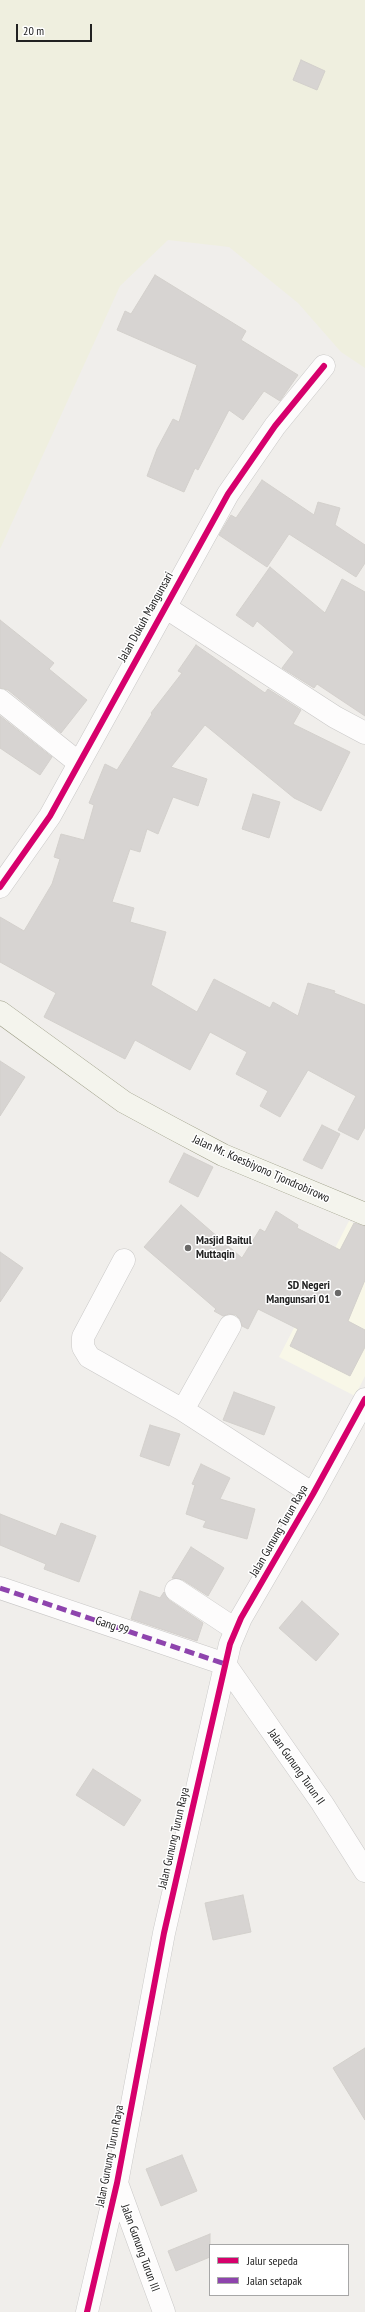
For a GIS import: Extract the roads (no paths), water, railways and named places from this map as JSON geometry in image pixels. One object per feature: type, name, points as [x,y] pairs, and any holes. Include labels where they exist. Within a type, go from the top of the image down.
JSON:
[{"type":"main road","name":"Jalan Mr. Koesbiyono Tjondrobirowo","points":[[0,1012],[124,1102],[223,1155],[365,1214]]},
{"type":"street","name":"Jalan Dukuh Mangunsari","points":[[0,887],[50,816],[228,494],[275,426],[324,366]]},
{"type":"street","name":"Jalan Dukuh Mangunsari","points":[[165,607],[335,717],[365,733]]},
{"type":"street","points":[[0,700],[79,763]]},
{"type":"street","points":[[124,1260],[87,1326],[83,1337],[83,1348],[89,1357],[183,1410],[313,1494]]},
{"type":"street","points":[[183,1410],[230,1326]]},
{"type":"street","name":"Jalan Gunung Turun Raya","points":[[87,2312],[117,2183],[164,1933],[225,1664],[235,1628],[313,1494],[360,1422],[365,1399]]},
{"type":"street","name":"Gang 99","points":[[0,1588],[225,1664]]},
{"type":"street","points":[[176,1590],[235,1628]]},
{"type":"street","name":"Jalan Gunung Turun II","points":[[225,1664],[322,1803],[365,1872]]},
{"type":"street","name":"Jalan Gunung Turun III","points":[[117,2183],[164,2312]]},
{"type":"place","name":"Masjid Baitul Muttaqin","points":[[188,1248]]},
{"type":"place","name":"SD Negeri Mangunsari 01","points":[[338,1293]]}]
